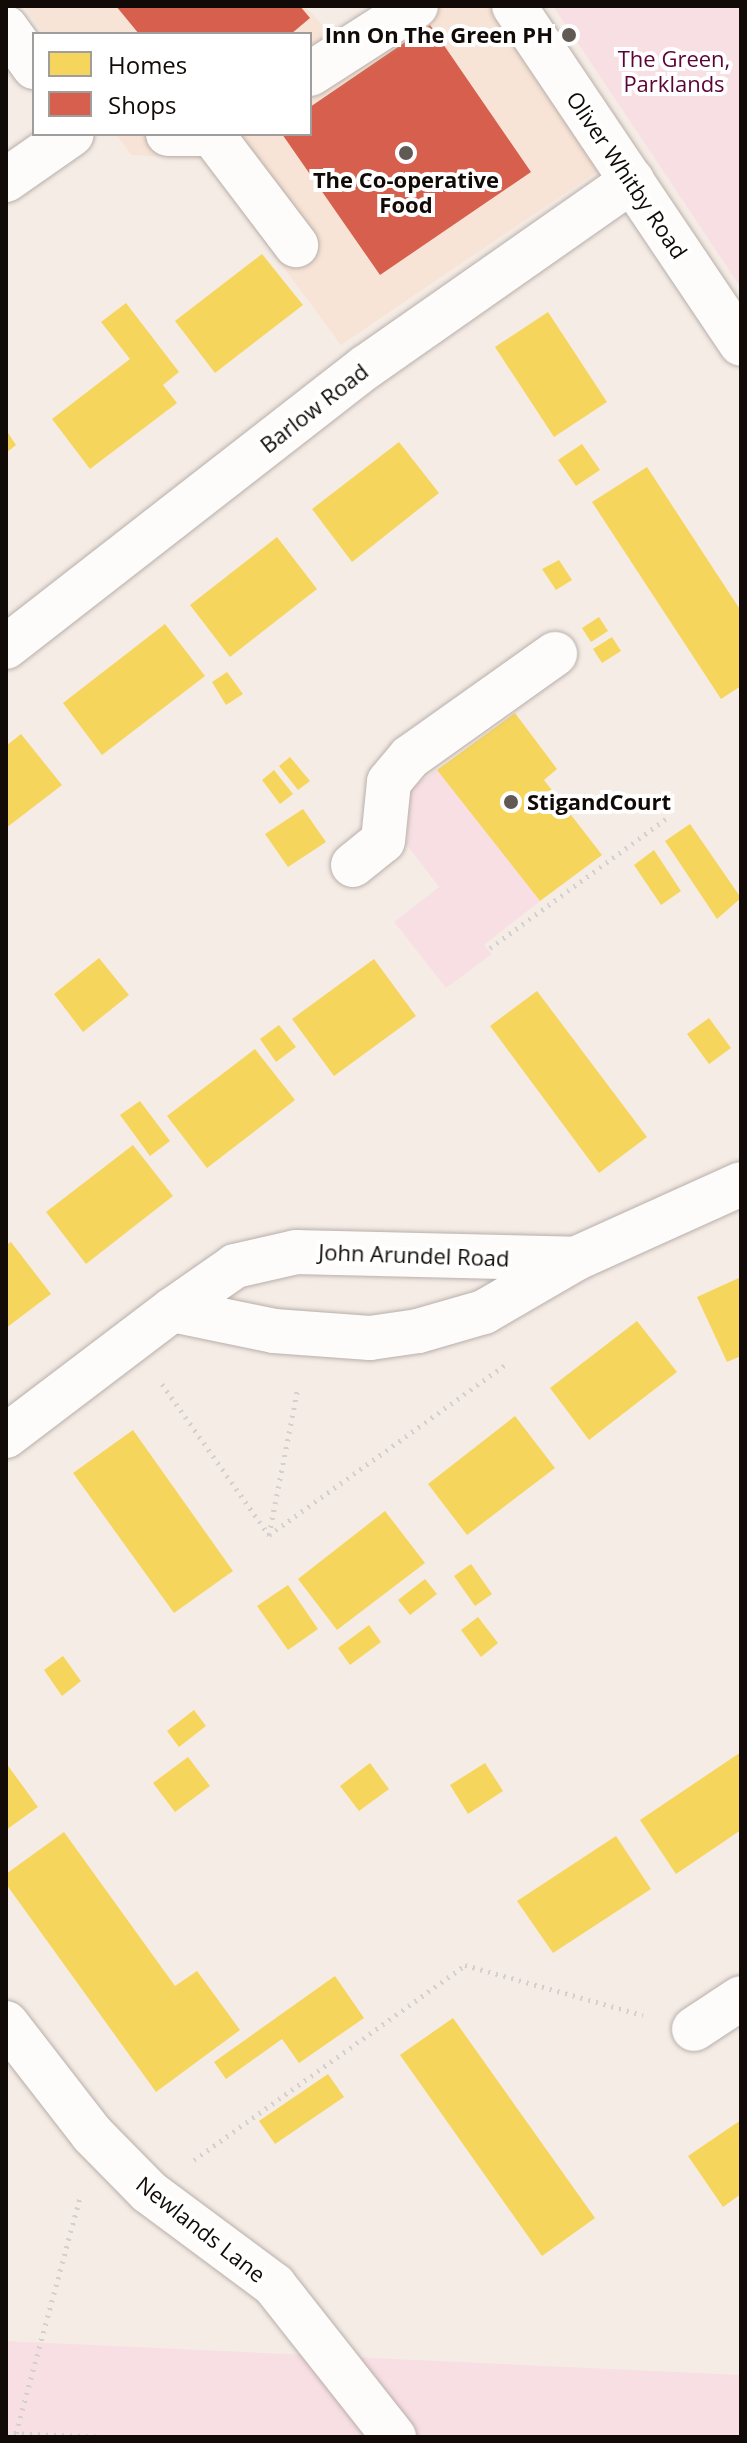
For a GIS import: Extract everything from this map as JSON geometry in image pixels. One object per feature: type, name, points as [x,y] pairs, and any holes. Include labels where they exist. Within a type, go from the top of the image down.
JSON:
[{"type":"street","points":[[312,73],[416,6]]},
{"type":"street","name":"Oliver Whitby Road","points":[[514,6],[741,344]]},
{"type":"street","points":[[6,28],[32,64]]},
{"type":"street","points":[[6,180],[69,136]]},
{"type":"street","points":[[217,136],[296,245]]},
{"type":"street","name":"Barlow Road","points":[[6,647],[366,367],[632,181]]},
{"type":"street","points":[[353,865],[383,841],[389,782],[410,757],[555,654]]},
{"type":"street","name":"John Arundel Road","points":[[172,1310],[309,1334],[370,1338],[418,1331],[484,1312],[575,1259],[741,1184]]},
{"type":"street","name":"John Arundel Road","points":[[6,1436],[235,1266],[296,1252],[575,1259]]},
{"type":"street","points":[[694,2029],[741,1998]]},
{"type":"street","name":"Newlands Lane","points":[[6,2023],[92,2134],[149,2192],[274,2285],[394,2437]]},
{"type":"path","points":[[490,948],[667,818]]},
{"type":"path","points":[[269,1535],[309,1334]]},
{"type":"path","points":[[132,1340],[269,1535]]},
{"type":"path","points":[[269,1535],[520,1353]]},
{"type":"path","points":[[149,2192],[465,1965],[694,2029]]},
{"type":"path","points":[[16,2433],[70,2249],[92,2134]]},
{"type":"path","points":[[6,2433],[108,2437]]},
{"type":"path","points":[[439,2437],[583,2437]]},
{"type":"shaded area","points":[[24,6],[305,6],[357,62],[440,6],[492,6],[601,169],[341,345],[203,159],[131,155],[117,136],[312,136],[312,32],[43,32]]},
{"type":"green space","name":"The Green, Parklands","points":[[553,6],[741,6],[741,288]]},
{"type":"green space","points":[[437,770],[540,901],[484,945],[492,954],[446,988],[394,922],[439,887],[407,845],[410,789]]},
{"type":"green space","points":[[6,2341],[741,2375],[741,2437],[6,2437]]},
{"type":"building: Homes","points":[[262,254],[303,305],[215,373],[175,321]]},
{"type":"building: Homes","points":[[126,303],[179,372],[163,385],[177,403],[90,469],[52,419],[130,359],[101,322]]},
{"type":"building: Homes","points":[[548,312],[607,402],[554,437],[495,347]]},
{"type":"building: Homes","points":[[6,430],[16,445],[6,453]]},
{"type":"building: Homes","points":[[399,442],[439,493],[352,562],[312,509]]},
{"type":"building: Homes","points":[[582,444],[600,470],[576,486],[558,460]]},
{"type":"building: Homes","points":[[647,467],[741,611],[741,686],[721,699],[592,502]]},
{"type":"building: Homes","points":[[277,537],[317,589],[230,657],[190,605]]},
{"type":"building: Homes","points":[[559,560],[572,580],[556,590],[542,569]]},
{"type":"building: Homes","points":[[599,617],[608,631],[591,642],[582,628]]},
{"type":"building: Homes","points":[[165,624],[205,676],[102,755],[63,703]]},
{"type":"building: Homes","points":[[612,637],[621,651],[602,663],[593,649]]},
{"type":"building: Homes","points":[[227,672],[243,694],[226,705],[212,682]]},
{"type":"building: Homes","name":"StigandCourt","points":[[515,713],[557,769],[544,780],[602,855],[540,901],[437,770]]},
{"type":"building: Homes","points":[[21,734],[62,785],[6,828],[6,746]]},
{"type":"building: Homes","points":[[290,757],[310,781],[298,790],[279,766]]},
{"type":"building: Homes","points":[[274,770],[293,794],[280,804],[262,780]]},
{"type":"building: Homes","points":[[303,809],[326,842],[288,867],[265,834]]},
{"type":"building: Homes","points":[[690,824],[741,898],[717,919],[665,841]]},
{"type":"building: Homes","points":[[654,850],[681,891],[661,905],[634,865]]},
{"type":"building: Homes","points":[[99,958],[129,995],[83,1032],[54,994]]},
{"type":"building: Homes","points":[[374,959],[416,1016],[334,1076],[292,1019]]},
{"type":"building: Homes","points":[[537,991],[647,1137],[599,1173],[490,1026]]},
{"type":"building: Homes","points":[[709,1018],[731,1048],[709,1064],[687,1034]]},
{"type":"building: Homes","points":[[279,1025],[296,1047],[276,1062],[260,1039]]},
{"type":"building: Homes","points":[[255,1049],[295,1100],[207,1168],[167,1116]]},
{"type":"building: Homes","points":[[140,1101],[170,1141],[150,1156],[120,1115]]},
{"type":"building: Homes","points":[[133,1145],[173,1196],[86,1264],[46,1212]]},
{"type":"building: Homes","points":[[11,1242],[51,1294],[6,1328],[6,1245]]},
{"type":"building: Homes","points":[[741,1277],[741,1356],[727,1362],[697,1297]]},
{"type":"building: Homes","points":[[637,1321],[677,1372],[589,1440],[550,1388]]},
{"type":"building: Homes","points":[[515,1416],[555,1468],[467,1535],[428,1484]]},
{"type":"building: Homes","points":[[133,1430],[233,1571],[174,1613],[73,1473]]},
{"type":"building: Homes","points":[[385,1511],[425,1563],[337,1630],[298,1579]]},
{"type":"building: Homes","points":[[471,1564],[492,1594],[475,1606],[454,1576]]},
{"type":"building: Homes","points":[[425,1579],[437,1594],[410,1615],[398,1600]]},
{"type":"building: Homes","points":[[288,1585],[318,1629],[288,1650],[257,1606]]},
{"type":"building: Homes","points":[[478,1617],[498,1643],[481,1657],[461,1630]]},
{"type":"building: Homes","points":[[369,1625],[381,1642],[350,1665],[338,1648]]},
{"type":"building: Homes","points":[[63,1656],[81,1681],[62,1696],[44,1670]]},
{"type":"building: Homes","points":[[194,1710],[206,1726],[179,1747],[167,1731]]},
{"type":"building: Homes","points":[[741,1752],[741,1830],[676,1874],[640,1820]]},
{"type":"building: Homes","points":[[188,1757],[210,1786],[175,1812],[153,1783]]},
{"type":"building: Homes","points":[[6,1763],[38,1807],[6,1830]]},
{"type":"building: Homes","points":[[370,1763],[389,1789],[359,1811],[340,1786]]},
{"type":"building: Homes","points":[[485,1763],[503,1791],[468,1814],[450,1785]]},
{"type":"building: Homes","points":[[64,1832],[175,1986],[197,1971],[240,2030],[156,2092],[6,1884],[6,1874]]},
{"type":"building: Homes","points":[[616,1836],[651,1889],[553,1953],[517,1901]]},
{"type":"building: Homes","points":[[335,1976],[364,2018],[299,2063],[282,2039],[226,2079],[214,2062]]},
{"type":"building: Homes","points":[[453,2018],[595,2218],[542,2256],[400,2055]]},
{"type":"building: Homes","points":[[328,2074],[344,2097],[275,2144],[259,2121]]},
{"type":"building: Homes","points":[[741,2120],[741,2194],[723,2207],[688,2156]]},
{"type":"building: Shops","points":[[116,6],[300,6],[310,18],[293,32],[137,32]]},
{"type":"building: Shops","name":"The Co-operative Food","points":[[430,25],[531,172],[380,275],[283,136],[312,136],[312,106]]},
{"type":"place","name":"Inn On The Green PH","points":[[569,35]]},
{"type":"place","name":"The Co-operative Food","points":[[406,153]]},
{"type":"place","name":"StigandCourt","points":[[511,802]]}]
